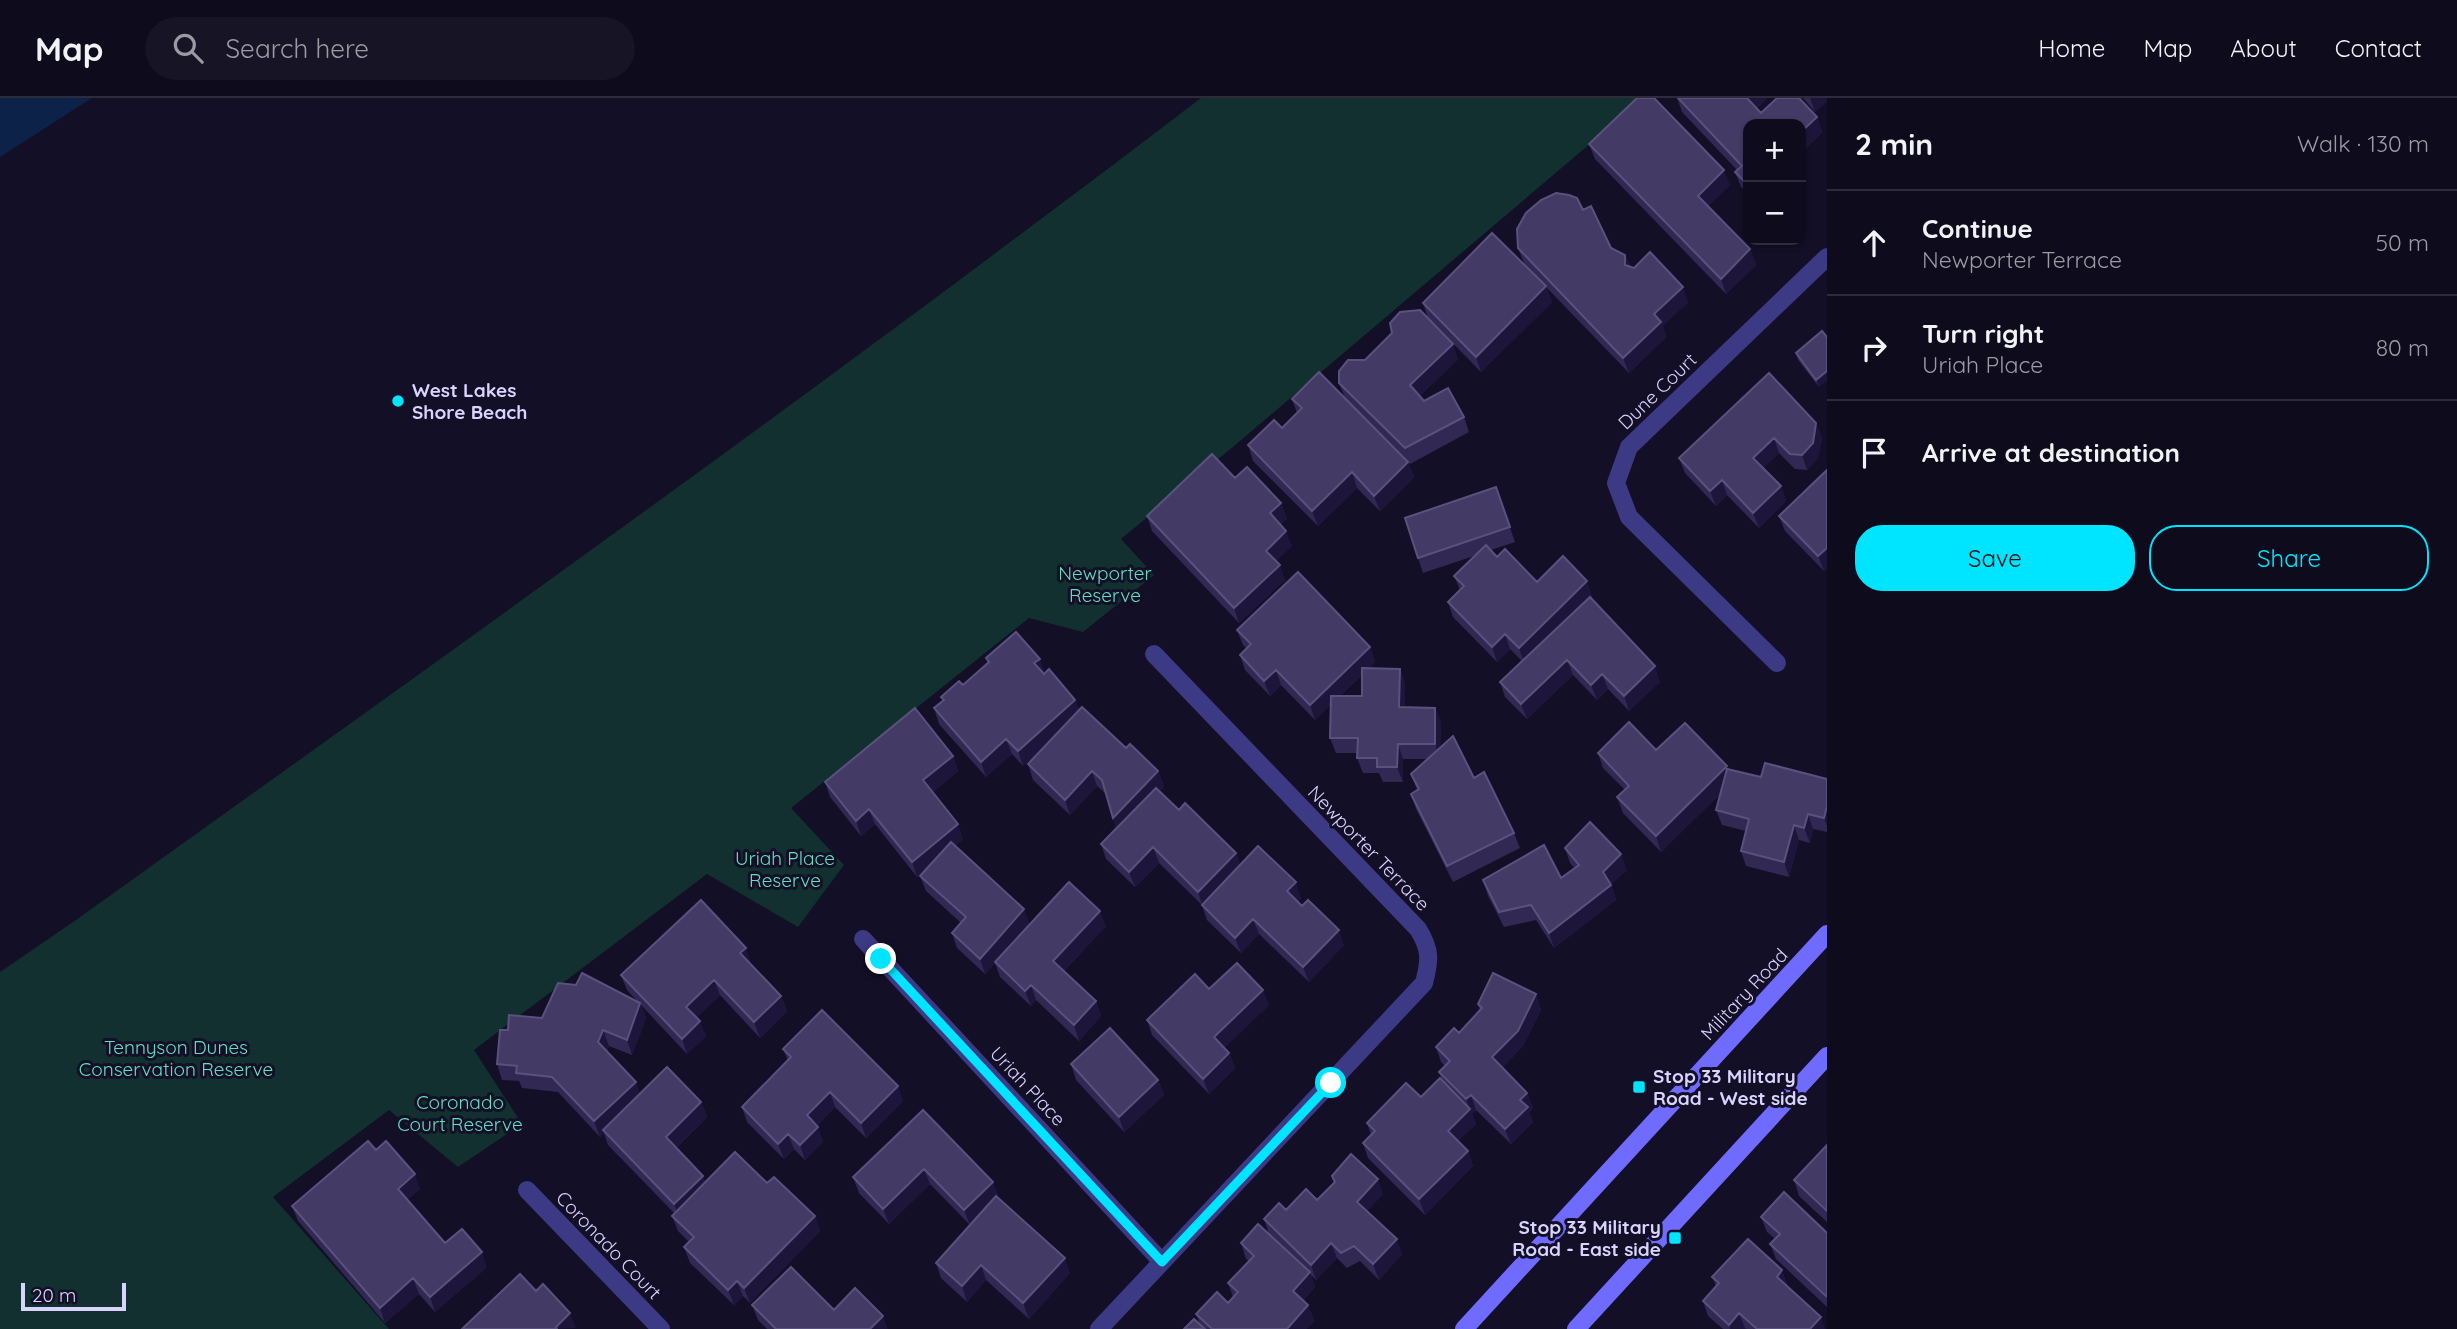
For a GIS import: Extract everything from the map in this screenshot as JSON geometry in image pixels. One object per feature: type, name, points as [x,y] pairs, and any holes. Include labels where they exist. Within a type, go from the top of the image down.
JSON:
[{"type":"main road","name":"Military Road","points":[[1464,1329],[1827,934]]},
{"type":"main road","points":[[1576,1329],[1825,1063]]},
{"type":"street","name":"Dune Court","points":[[1777,663],[1629,517],[1616,483],[1629,447],[1827,257]]},
{"type":"street","name":"Newporter Terrace","points":[[1098,1329],[1424,983],[1430,962],[1426,943],[1418,929],[1154,654]]},
{"type":"street","name":"Uriah Place","points":[[863,939],[1162,1262]]},
{"type":"street","name":"Coronado Court","points":[[527,1190],[661,1329]]},
{"type":"green space","name":"Tennyson Dunes Conservation Reserve","points":[[1201,98],[1644,98],[1121,539],[1154,575],[1083,632],[1029,618],[791,808],[844,865],[798,927],[707,874],[474,1050],[522,1124],[458,1167],[389,1110],[273,1197],[389,1329],[0,1329],[0,972],[642,514]]},
{"type":"water","points":[[0,98],[92,98],[0,157]]},
{"type":"building","points":[[1637,98],[1654,98],[1724,170],[1698,196],[1743,242],[1743,245],[1750,249],[1721,279],[1589,144]]},
{"type":"building","points":[[1678,98],[1747,98],[1761,113],[1777,98],[1799,98],[1817,117],[1806,127],[1806,119],[1743,119],[1743,180],[1735,172],[1742,166]]},
{"type":"building","points":[[1556,193],[1577,198],[1583,210],[1591,206],[1611,248],[1625,255],[1625,265],[1634,268],[1650,252],[1683,287],[1654,314],[1661,322],[1623,358],[1518,248],[1517,229],[1526,213],[1541,200]]},
{"type":"building","points":[[1492,233],[1546,286],[1476,357],[1423,303]]},
{"type":"building","points":[[1420,310],[1453,344],[1410,385],[1424,401],[1448,388],[1464,417],[1405,448],[1339,383],[1339,371],[1348,360],[1365,360],[1392,333],[1390,323],[1400,312]]},
{"type":"building","points":[[1822,331],[1827,337],[1827,371],[1816,380],[1796,353]]},
{"type":"building","points":[[1319,372],[1408,462],[1374,496],[1352,472],[1312,511],[1248,445],[1274,420],[1282,428],[1302,408],[1292,399]]},
{"type":"building","points":[[1769,373],[1816,423],[1813,443],[1802,455],[1790,454],[1774,438],[1753,458],[1781,486],[1753,513],[1722,480],[1710,491],[1679,458]]},
{"type":"building","points":[[1212,454],[1235,478],[1247,467],[1281,503],[1270,513],[1286,531],[1266,551],[1280,565],[1234,608],[1147,516]]},
{"type":"building","points":[[1827,470],[1827,548],[1818,556],[1779,516]]},
{"type":"building","points":[[1496,487],[1510,527],[1418,558],[1405,518]]},
{"type":"building","points":[[1486,545],[1497,557],[1505,549],[1537,582],[1563,556],[1587,581],[1519,648],[1505,634],[1492,647],[1448,602],[1464,586],[1454,576]]},
{"type":"building","points":[[1298,572],[1370,647],[1310,705],[1276,670],[1264,681],[1240,655],[1251,644],[1237,630]]},
{"type":"building","points":[[1590,597],[1655,666],[1624,696],[1602,674],[1591,685],[1567,660],[1521,704],[1500,682]]},
{"type":"building","points":[[1016,632],[1040,659],[1034,663],[1044,674],[1049,669],[1075,700],[1018,751],[1006,739],[981,762],[934,708],[944,700],[941,697],[959,681],[963,685],[989,662],[986,658]]},
{"type":"building","points":[[1362,668],[1400,669],[1399,707],[1435,708],[1435,744],[1398,744],[1397,767],[1377,767],[1377,758],[1357,758],[1358,738],[1330,738],[1331,696],[1362,696]]},
{"type":"building","points":[[1082,707],[1126,748],[1130,744],[1158,771],[1113,818],[1102,780],[1092,771],[1065,800],[1028,764]]},
{"type":"building","points":[[915,708],[953,756],[923,780],[958,824],[912,862],[869,809],[856,821],[825,782]]},
{"type":"building","points":[[1629,722],[1656,750],[1685,723],[1727,766],[1656,836],[1617,797],[1629,786],[1598,753]]},
{"type":"building","points":[[1453,736],[1474,778],[1484,772],[1514,833],[1447,866],[1411,794],[1419,789],[1411,774]]},
{"type":"building","points":[[1765,763],[1827,779],[1824,818],[1808,814],[1804,828],[1794,825],[1784,862],[1741,851],[1749,819],[1716,810],[1727,769],[1761,777]]},
{"type":"building","points":[[1156,788],[1179,810],[1185,803],[1236,853],[1198,892],[1153,847],[1129,872],[1101,844]]},
{"type":"building","points":[[1590,822],[1621,854],[1603,872],[1611,885],[1549,933],[1531,905],[1499,912],[1483,880],[1544,845],[1561,878],[1579,865],[1565,848]]},
{"type":"building","points":[[951,842],[1024,909],[980,959],[952,933],[966,917],[920,876]]},
{"type":"building","points":[[1258,846],[1296,882],[1287,891],[1302,906],[1308,900],[1339,930],[1303,967],[1253,919],[1235,938],[1202,905]]},
{"type":"building","points":[[1069,882],[1100,911],[1053,961],[1096,1001],[1074,1025],[1031,985],[1025,991],[995,962]]},
{"type":"building","points":[[701,900],[746,948],[740,953],[781,996],[754,1022],[714,980],[686,1007],[700,1021],[682,1039],[621,975]]},
{"type":"building","points":[[1237,963],[1263,990],[1214,1037],[1229,1053],[1203,1079],[1147,1020],[1195,974],[1209,989]]},
{"type":"building","points":[[582,973],[640,1003],[627,1040],[603,1030],[598,1042],[636,1082],[594,1121],[552,1077],[516,1073],[517,1066],[497,1064],[500,1030],[508,1030],[509,1015],[542,1018],[558,983],[576,985]]},
{"type":"building","points":[[1493,973],[1536,994],[1518,1031],[1492,1057],[1527,1093],[1520,1100],[1528,1107],[1505,1129],[1471,1095],[1466,1099],[1439,1072],[1450,1061],[1436,1047],[1454,1028],[1459,1033],[1482,1008],[1478,1004]]},
{"type":"building","points":[[822,1010],[898,1086],[861,1123],[830,1092],[807,1115],[818,1127],[800,1145],[788,1134],[778,1144],[742,1107],[791,1057],[783,1049]]},
{"type":"building","points":[[1110,1028],[1158,1080],[1119,1117],[1071,1064]]},
{"type":"building","points":[[667,1067],[701,1102],[666,1137],[703,1176],[674,1204],[603,1130]]},
{"type":"building","points":[[1440,1078],[1470,1109],[1448,1131],[1468,1151],[1419,1199],[1363,1143],[1375,1131],[1367,1123],[1406,1083],[1421,1097]]},
{"type":"building","points":[[923,1110],[993,1182],[964,1210],[924,1169],[883,1209],[853,1177]]},
{"type":"building","points":[[368,1141],[376,1150],[386,1141],[415,1174],[398,1189],[445,1243],[462,1229],[482,1252],[430,1297],[413,1278],[380,1308],[292,1206]]},
{"type":"building","points":[[1827,1145],[1827,1211],[1794,1180]]},
{"type":"building","points":[[735,1152],[767,1183],[774,1177],[815,1216],[744,1288],[737,1281],[728,1290],[684,1247],[694,1237],[672,1216]]},
{"type":"building","points":[[1351,1154],[1378,1179],[1357,1202],[1397,1239],[1373,1264],[1354,1246],[1341,1253],[1331,1243],[1311,1265],[1264,1219],[1279,1203],[1286,1210],[1306,1189],[1317,1200],[1335,1182],[1332,1176]]},
{"type":"building","points":[[1784,1192],[1827,1233],[1827,1297],[1770,1244],[1780,1234],[1761,1217]]},
{"type":"building","points":[[996,1196],[1065,1258],[1023,1303],[981,1265],[962,1286],[936,1263]]},
{"type":"building","points":[[1258,1224],[1310,1272],[1293,1291],[1308,1305],[1287,1329],[1212,1329],[1196,1314],[1217,1292],[1228,1303],[1238,1292],[1228,1283],[1254,1256],[1241,1243]]},
{"type":"building","points":[[1748,1239],[1782,1270],[1777,1277],[1821,1317],[1810,1329],[1757,1329],[1739,1313],[1729,1325],[1703,1301],[1719,1283],[1712,1277]]},
{"type":"building","points":[[791,1267],[834,1310],[855,1288],[883,1316],[870,1329],[776,1329],[752,1305]]},
{"type":"building","points":[[520,1274],[536,1291],[543,1284],[570,1313],[557,1329],[462,1329]]},
{"type":"building","points":[[1194,1319],[1205,1329],[1184,1329]]},
{"type":"place","name":"West Lakes Shore Beach","points":[[398,401]]},
{"type":"place","name":"Stop 33 Military Road - West side","points":[[1639,1087]]},
{"type":"place","name":"Stop 33 Military Road - East side","points":[[1675,1238]]},
{"type":"route","points":[[881,959],[1162,1262],[1331,1083]]},
{"type":"park label","name":"Newporter Reserve","points":[[1105,584]]},
{"type":"park label","name":"Uriah Place Reserve","points":[[785,869]]},
{"type":"park label","name":"Coronado Court Reserve","points":[[460,1113]]}]
